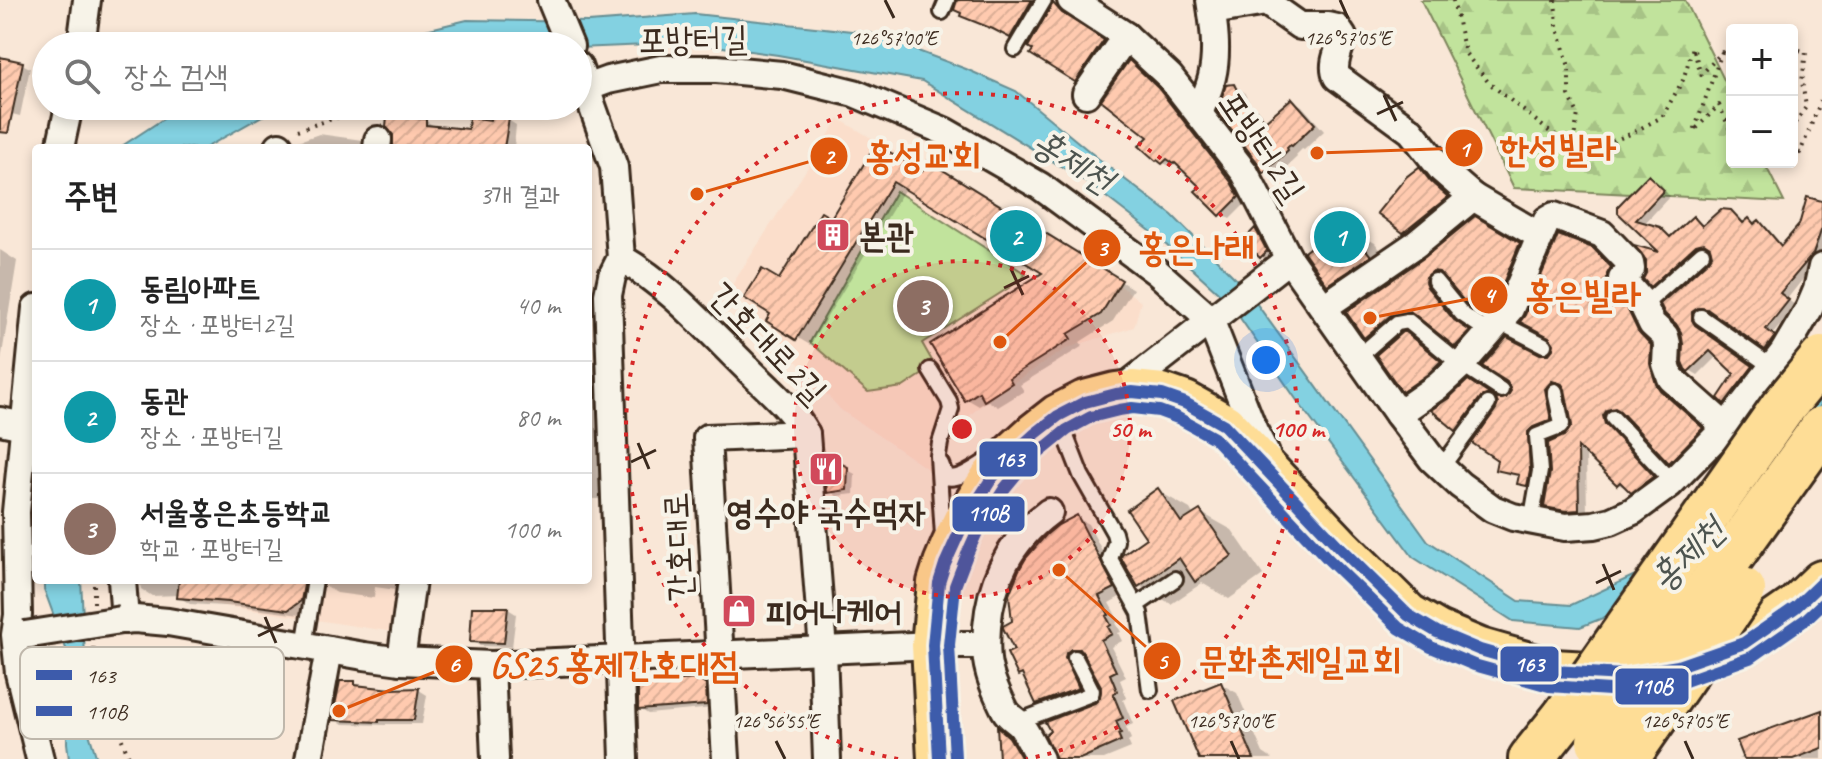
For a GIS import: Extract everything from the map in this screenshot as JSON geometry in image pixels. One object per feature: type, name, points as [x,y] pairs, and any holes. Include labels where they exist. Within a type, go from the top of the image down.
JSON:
[{"type":"highway","points":[[1594,743],[1782,408],[1822,359]]},
{"type":"highway","points":[[1594,743],[1822,429]]},
{"type":"highway","points":[[1531,759],[1594,743],[1822,474]]},
{"type":"main road","points":[[939,759],[933,645],[939,583],[964,522],[992,478],[1013,454],[1046,425],[1085,402],[1116,394],[1162,395],[1185,403],[1224,425],[1408,615],[1437,632],[1480,650],[1553,671],[1624,675],[1678,666],[1744,643],[1796,607],[1822,582]]},
{"type":"street","points":[[83,32],[87,4],[112,0]]},
{"type":"street","points":[[551,0],[564,32]]},
{"type":"street","points":[[1199,114],[1213,75],[1215,49],[1211,6],[1267,1],[1300,26],[1328,26],[1340,31],[1343,37],[1334,71],[1337,77],[1411,131],[1442,170],[1473,197],[1540,236]]},
{"type":"street","name":"포방터2길","points":[[1083,4],[1126,36],[1170,77],[1245,173],[1280,266],[1324,307],[1432,459],[1493,509],[1531,522],[1565,527],[1611,521],[1633,511],[1673,482],[1726,427],[1772,367],[1809,309],[1822,267]]},
{"type":"street","points":[[1086,94],[1126,36]]},
{"type":"street","name":"포방터길","points":[[592,73],[608,80],[661,69],[717,69],[782,75],[854,93],[944,131],[1040,186],[1157,272],[1212,317],[1262,447],[1290,495]]},
{"type":"street","points":[[592,106],[614,167],[621,258],[612,276],[608,295],[624,759]]},
{"type":"street","points":[[61,144],[66,120]]},
{"type":"street","points":[[592,170],[614,167]]},
{"type":"street","points":[[1324,307],[1416,244],[1473,197]]},
{"type":"street","points":[[1398,414],[1438,386],[1461,365],[1514,304],[1547,220],[1554,216],[1602,234],[1630,263],[1630,271],[1622,279],[1644,305],[1652,324],[1666,337],[1666,369],[1671,378],[1726,427]]},
{"type":"street","name":"간호대로2길","points":[[621,258],[646,272],[688,310],[792,413],[806,434],[823,650],[827,759]]},
{"type":"street","points":[[1116,394],[1280,266]]},
{"type":"street","points":[[20,677],[8,510],[12,424],[32,327]]},
{"type":"street","name":"간호대로","points":[[726,759],[707,438],[806,434]]},
{"type":"street","points":[[1040,759],[1021,725],[1009,716],[995,687],[986,645],[989,607],[1005,563],[1019,539],[1049,512]]},
{"type":"street","points":[[122,584],[123,620]]},
{"type":"street","points":[[401,661],[411,584]]},
{"type":"street","points":[[14,624],[123,620],[168,622],[401,661],[491,665],[986,645]]},
{"type":"street","points":[[309,759],[316,648]]},
{"type":"street","points":[[491,665],[495,759]]},
{"type":"street","points":[[35,739],[40,759]]},
{"type":"lane","points":[[1015,49],[1044,0]]},
{"type":"lane","points":[[1644,305],[1702,253]]},
{"type":"lane","points":[[1435,281],[1462,314],[1544,345]]},
{"type":"lane","points":[[1701,317],[1772,367]]},
{"type":"lane","points":[[1358,357],[1397,323],[1405,320],[1461,365],[1501,390]]},
{"type":"lane","points":[[930,370],[951,409],[938,456],[945,564]]},
{"type":"lane","points":[[1531,522],[1540,471],[1537,436],[1562,424],[1555,391]]},
{"type":"lane","points":[[1441,468],[1488,404]]},
{"type":"lane","points":[[1613,418],[1673,482]]},
{"type":"lane","points":[[938,456],[943,472],[951,479],[957,478],[1046,425],[1081,475],[1114,533],[1116,541],[1110,559],[1137,605],[1150,690]]},
{"type":"lane","points":[[1137,605],[1175,579]]},
{"type":"lane","points":[[315,584],[316,648]]},
{"type":"lane","points":[[1017,722],[1091,694],[1075,658]]},
{"type":"path","points":[[1453,0],[1465,53],[1489,83],[1550,132],[1573,144],[1589,151],[1662,117],[1683,80],[1693,47],[1701,75],[1722,52],[1694,131],[1719,105],[1726,121]]},
{"type":"path","points":[[1555,0],[1557,25],[1569,67],[1569,95],[1578,114],[1573,144]]},
{"type":"path","points":[[1798,50],[1806,52],[1802,81],[1806,107],[1798,118]]},
{"type":"path","points":[[1798,152],[1822,98]]},
{"type":"path","points":[[283,142],[336,120]]},
{"type":"path","points":[[94,584],[94,609]]},
{"type":"path","points":[[93,647],[94,638]]},
{"type":"path","points":[[122,739],[130,759]]},
{"type":"shaded area","points":[[839,119],[1112,279],[1141,302],[1134,327],[1067,348],[972,413],[951,444],[946,461],[932,472],[841,410],[730,288]]},
{"type":"shaded area","points":[[188,584],[402,584],[394,632],[186,600]]},
{"type":"green space","points":[[1421,0],[1685,0],[1726,84],[1726,168],[1767,168],[1784,202],[1514,188]]},
{"type":"green space","points":[[896,191],[1026,274],[922,343],[935,366],[903,387],[868,392],[810,342]]},
{"type":"water","name":"홍제천","points":[[695,14],[870,33],[1016,91],[1172,215],[1246,289],[1428,541],[1519,601],[1571,605],[1646,570],[1822,359],[1822,403],[1793,446],[1656,597],[1580,627],[1513,621],[1413,557],[1298,402],[1229,302],[1153,233],[1088,183],[922,81],[695,43],[592,47],[592,32],[417,32],[467,20],[588,22]]},
{"type":"water","points":[[162,120],[255,120],[212,144],[125,144]]},
{"type":"water","points":[[44,584],[81,584],[85,647],[65,647]]},
{"type":"water","points":[[67,739],[91,739],[97,759],[69,759]]},
{"type":"building","points":[[957,0],[1032,0],[1010,38],[960,16],[961,13],[954,10]]},
{"type":"building","points":[[1053,3],[1062,13],[1104,40],[1075,82],[1030,54],[1033,50],[1028,47]]},
{"type":"building","points":[[0,57],[23,62],[8,133],[0,132]]},
{"type":"building","points":[[1129,60],[1158,88],[1231,182],[1239,197],[1220,216],[1195,191],[1200,187],[1175,163],[1167,159],[1162,164],[1156,161],[1139,146],[1148,137],[1101,100]]},
{"type":"building","points":[[1234,84],[1248,113],[1254,108],[1265,121],[1292,98],[1315,124],[1263,174],[1258,163],[1217,111],[1226,85]]},
{"type":"building","points":[[387,120],[426,120],[426,125],[468,129],[469,120],[509,120],[505,144],[393,144],[393,135],[386,127]]},
{"type":"building","points":[[876,144],[922,171],[928,161],[1122,280],[1101,314],[1068,334],[1071,339],[1009,378],[1012,383],[984,401],[979,392],[965,401],[930,344],[1042,273],[893,182],[796,340],[766,321],[770,314],[744,298],[762,269],[779,279],[821,212],[831,218]]},
{"type":"building","points":[[1419,167],[1448,197],[1403,233],[1377,213],[1406,177]]},
{"type":"building","points":[[1648,175],[1664,190],[1636,220],[1660,227],[1670,237],[1693,216],[1702,226],[1721,209],[1731,210],[1743,223],[1749,218],[1754,224],[1759,220],[1781,246],[1799,225],[1807,197],[1822,201],[1822,228],[1813,254],[1780,293],[1789,300],[1766,329],[1775,336],[1765,350],[1707,309],[1698,308],[1692,312],[1695,325],[1753,366],[1724,404],[1718,398],[1734,374],[1710,351],[1688,372],[1682,362],[1681,332],[1660,304],[1709,260],[1712,255],[1710,247],[1704,243],[1696,245],[1650,287],[1643,279],[1646,260],[1634,245],[1659,252],[1618,213],[1618,206]]},
{"type":"building","points":[[1475,216],[1520,243],[1496,300],[1483,316],[1469,307],[1439,272],[1433,271],[1425,282],[1454,320],[1470,331],[1455,347],[1410,311],[1391,315],[1364,338],[1346,312],[1425,257]]},
{"type":"building","points":[[1339,225],[1346,225],[1371,256],[1327,285],[1304,252]]},
{"type":"building","points":[[1255,228],[1267,251],[1260,258],[1243,241]]},
{"type":"building","points":[[1558,235],[1593,248],[1611,267],[1607,283],[1628,310],[1638,331],[1651,345],[1650,364],[1656,384],[1703,428],[1669,463],[1620,411],[1615,408],[1607,410],[1603,416],[1605,424],[1654,476],[1631,493],[1620,482],[1617,485],[1578,447],[1579,510],[1566,511],[1544,507],[1550,472],[1548,443],[1564,436],[1572,425],[1562,384],[1552,381],[1545,389],[1551,420],[1528,432],[1530,471],[1527,486],[1517,484],[1519,475],[1495,470],[1497,460],[1472,443],[1496,409],[1496,399],[1506,398],[1511,391],[1507,382],[1482,366],[1507,337],[1540,354],[1549,354],[1553,349],[1554,344],[1549,337],[1520,322]]},
{"type":"building","points":[[1402,332],[1441,361],[1402,392],[1376,355]]},
{"type":"building","points":[[1468,380],[1489,394],[1480,398],[1456,431],[1431,410]]},
{"type":"building","points":[[824,455],[848,467],[847,490],[827,493]]},
{"type":"building","points":[[1158,488],[1181,522],[1200,510],[1232,556],[1195,582],[1179,558],[1138,587],[1121,558],[1146,538],[1127,510]]},
{"type":"building","points":[[1077,515],[1115,588],[1099,596],[1109,615],[1106,616],[1112,634],[1101,640],[1116,671],[1110,674],[1117,691],[1113,694],[1123,718],[1116,721],[1121,741],[1080,759],[1056,759],[1045,735],[1050,731],[1045,722],[1095,703],[1100,697],[1101,686],[1080,649],[1071,649],[1065,658],[1079,688],[1036,704],[1022,674],[1018,676],[1007,653],[1014,650],[1003,626],[1012,621],[1009,595],[1026,558],[1046,535]]},
{"type":"building","points":[[179,584],[304,584],[301,601],[288,610],[177,598]]},
{"type":"building","points":[[472,607],[508,607],[504,643],[470,642]]},
{"type":"building","points":[[697,679],[706,685],[707,705],[638,710],[638,686],[642,682]]},
{"type":"building","points":[[340,681],[391,689],[419,688],[414,720],[332,720]]},
{"type":"building","points":[[1221,682],[1254,759],[1199,759],[1174,701]]},
{"type":"building","points":[[1822,710],[1822,748],[1793,759],[1744,759],[1737,741]]},
{"type":"building","points":[[997,726],[1009,737],[1022,759],[999,759]]},
{"type":"transit line","name":"163","points":[[939,759],[933,645],[939,583],[964,522],[992,478],[1035,434],[1058,416],[1085,402],[1116,394],[1162,395],[1185,403],[1224,425],[1408,615],[1437,632],[1480,650],[1553,671],[1624,675],[1678,666],[1744,643],[1796,607],[1822,582]]},
{"type":"transit line","name":"110B","points":[[955,758],[949,645],[955,586],[978,530],[1024,465],[1067,430],[1091,417],[1119,410],[1159,411],[1214,438],[1328,559],[1399,628],[1431,647],[1474,665],[1549,686],[1625,691],[1682,682],[1752,657],[1805,620],[1822,604]]},
{"type":"place","name":"한성빌라","points":[[1317,153]]},
{"type":"place","name":"홍성교회","points":[[697,194]]},
{"type":"place","name":"본관","points":[[833,235]]},
{"type":"place","name":"동관","points":[[1016,236]]},
{"type":"place","name":"동림아파트","points":[[1340,237]]},
{"type":"place","name":"서울홍은초등학교","points":[[923,306]]},
{"type":"place","name":"홍은빌라","points":[[1370,318]]},
{"type":"place","name":"홍은나래","points":[[1000,342]]},
{"type":"place","name":"영수야 국수먹자","points":[[826,469]]},
{"type":"place","name":"문화촌제일교회","points":[[1059,570]]},
{"type":"place","name":"피어나케어","points":[[739,611]]},
{"type":"place","name":"GS25 홍제간호대점","points":[[339,711]]}]
